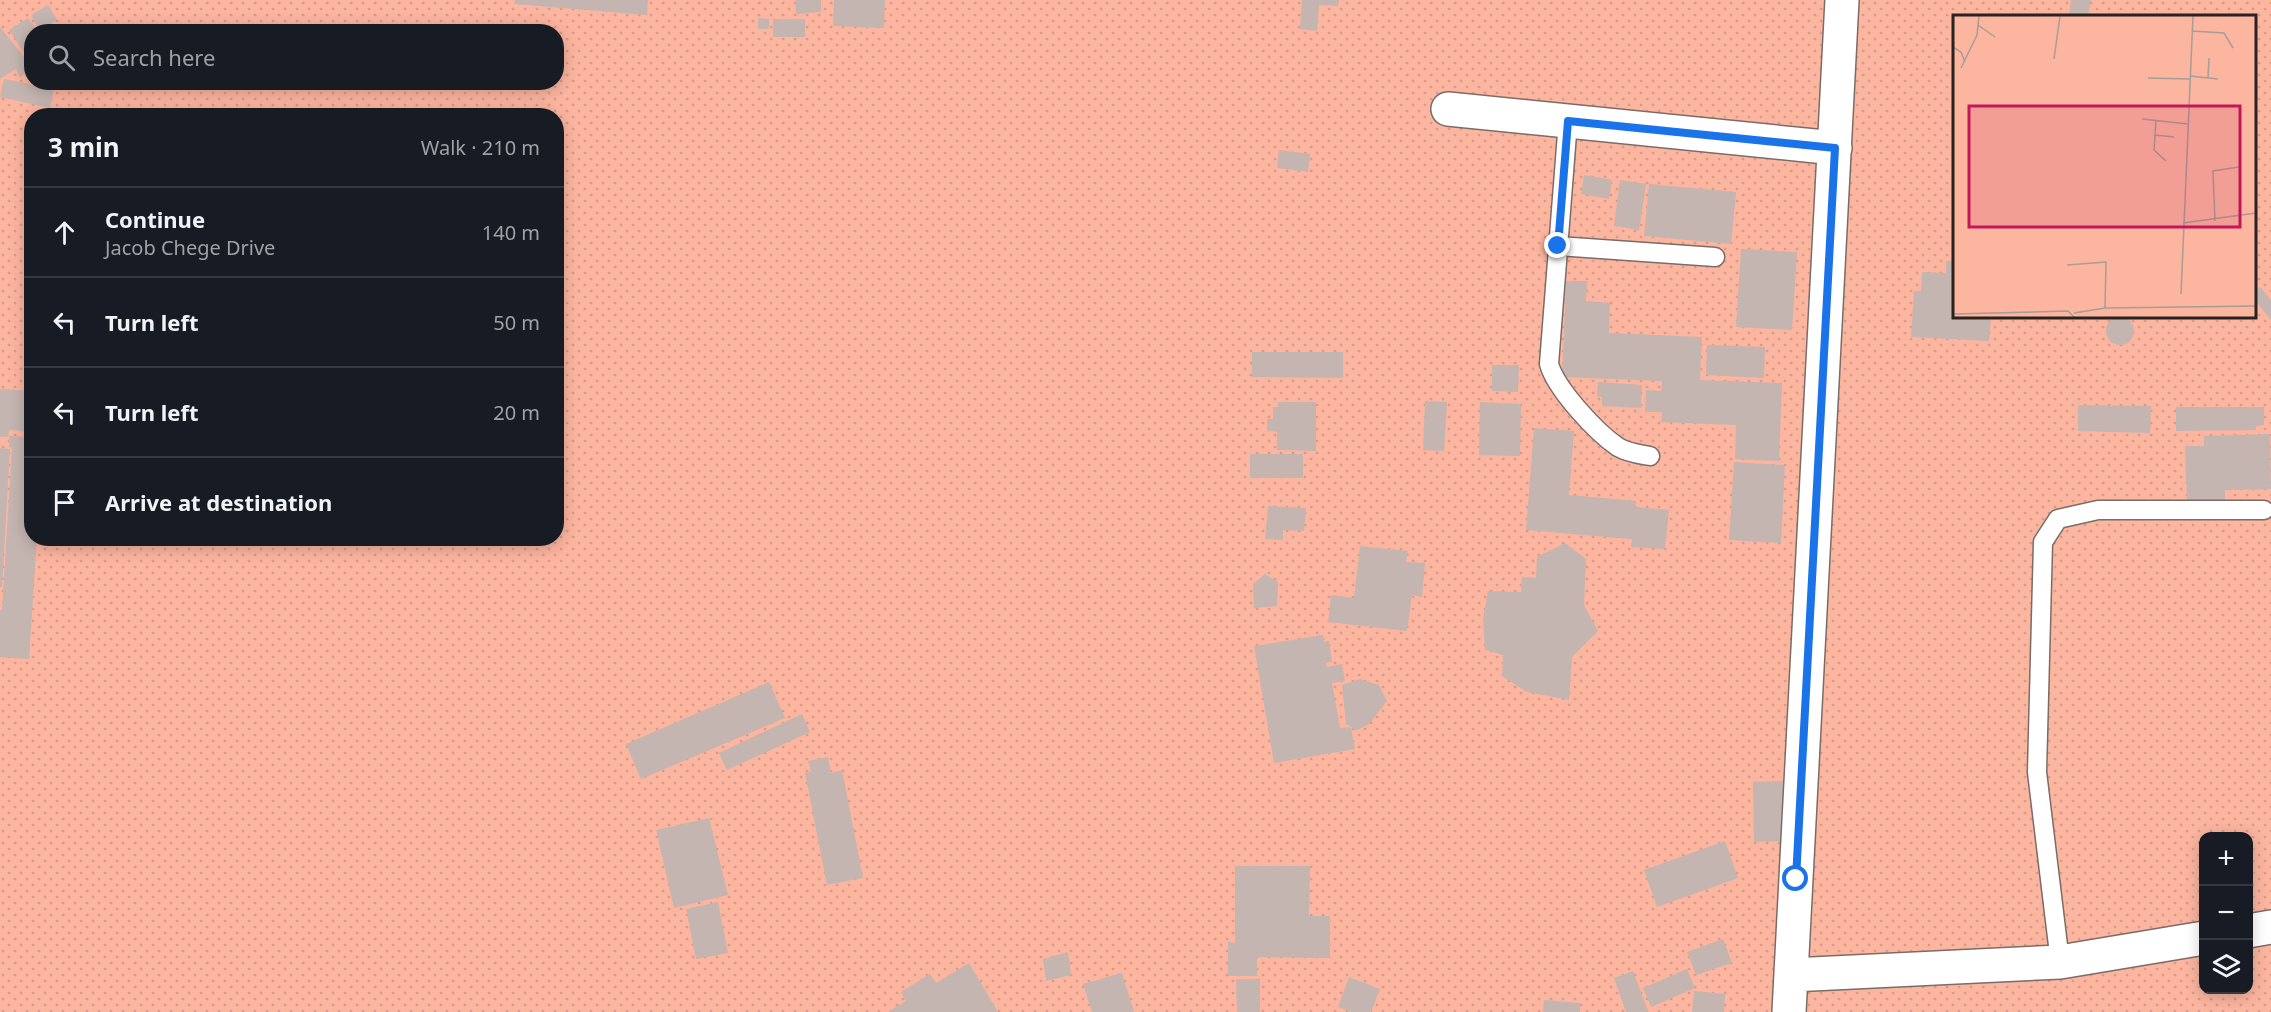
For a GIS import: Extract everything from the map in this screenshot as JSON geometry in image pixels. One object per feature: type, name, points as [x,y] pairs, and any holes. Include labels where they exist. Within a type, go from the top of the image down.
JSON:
[{"type":"street","points":[[1789,1012],[1842,0]]},
{"type":"street","points":[[1448,109],[1835,148]]},
{"type":"street","points":[[2253,930],[2271,927]]},
{"type":"street","points":[[1791,975],[2060,962],[2199,939]]},
{"type":"lane","points":[[1568,121],[1549,364],[1573,402],[1618,446],[1630,452],[1650,456]]},
{"type":"lane","points":[[1558,246],[1715,256]]},
{"type":"lane","points":[[2060,962],[2037,772],[2043,542],[2058,519],[2098,510],[2264,510]]},
{"type":"shaded area","points":[[0,0],[2271,0],[2271,1012],[0,1012]]},
{"type":"building","points":[[515,0],[648,0],[647,15],[514,4]]},
{"type":"building","points":[[795,0],[821,0],[821,12],[796,14]]},
{"type":"building","points":[[834,0],[885,0],[884,28],[833,26]]},
{"type":"building","points":[[1302,0],[1339,0],[1338,6],[1319,5],[1317,31],[1300,29]]},
{"type":"building","points":[[2071,0],[2091,0],[2088,15],[2069,15]]},
{"type":"building","points":[[48,5],[57,20],[50,24],[36,24],[31,15]]},
{"type":"building","points":[[28,18],[32,24],[24,24],[24,50],[23,51],[9,30]]},
{"type":"building","points":[[758,18],[769,19],[769,29],[758,29]]},
{"type":"building","points":[[773,19],[805,19],[805,37],[773,37]]},
{"type":"building","points":[[0,27],[24,57],[24,74],[20,78],[16,69],[0,79]]},
{"type":"building","points":[[4,79],[24,83],[24,90],[54,90],[50,108],[0,97]]},
{"type":"building","points":[[1279,150],[1310,154],[1308,172],[1277,168]]},
{"type":"building","points":[[1584,175],[1612,180],[1609,199],[1581,194]]},
{"type":"building","points":[[1620,180],[1646,184],[1639,230],[1614,226]]},
{"type":"building","points":[[1649,184],[1736,192],[1731,244],[1644,236]]},
{"type":"building","points":[[1741,249],[1797,252],[1792,330],[1736,327]]},
{"type":"building","points":[[1946,261],[1953,261],[1953,318],[1991,318],[1989,341],[1911,337],[1914,291],[1921,291],[1922,272],[1946,273]]},
{"type":"building","points":[[1566,281],[1587,281],[1586,301],[1610,303],[1609,333],[1702,337],[1700,380],[1782,383],[1779,461],[1735,459],[1736,425],[1661,422],[1662,412],[1645,412],[1646,390],[1661,391],[1662,381],[1562,377]]},
{"type":"building","points":[[2260,287],[2271,300],[2271,320],[2256,301],[2256,290]]},
{"type":"building","points":[[2115,318],[2125,318],[2133,326],[2133,336],[2125,344],[2115,344],[2107,336],[2107,326]]},
{"type":"building","points":[[1707,345],[1765,347],[1764,378],[1706,375]]},
{"type":"building","points":[[1252,352],[1343,352],[1343,378],[1252,377]]},
{"type":"building","points":[[1492,365],[1519,365],[1518,392],[1492,391]]},
{"type":"building","points":[[1598,382],[1642,385],[1641,408],[1602,406],[1602,397],[1597,396]]},
{"type":"building","points":[[0,389],[24,390],[24,431],[9,430],[8,437],[0,437]]},
{"type":"building","points":[[1425,401],[1447,402],[1444,451],[1423,450]]},
{"type":"building","points":[[1278,402],[1316,402],[1316,451],[1277,450],[1277,432],[1267,431],[1267,419],[1273,419],[1273,407],[1278,407]]},
{"type":"building","points":[[1480,402],[1521,404],[1520,456],[1479,455]]},
{"type":"building","points":[[2078,405],[2151,406],[2150,433],[2078,431]]},
{"type":"building","points":[[2176,407],[2264,407],[2264,425],[2256,426],[2256,430],[2176,431]]},
{"type":"building","points":[[1534,428],[1574,431],[1569,495],[1636,501],[1635,507],[1669,510],[1665,549],[1631,547],[1632,539],[1526,530]]},
{"type":"building","points":[[2270,434],[2271,489],[2225,490],[2225,503],[2187,504],[2185,446],[2204,446],[2204,436]]},
{"type":"building","points":[[9,436],[24,437],[24,546],[36,546],[29,659],[0,657],[0,610],[2,610],[12,448],[9,447]]},
{"type":"building","points":[[0,448],[10,449],[2,587],[0,587]]},
{"type":"building","points":[[1250,454],[1303,454],[1303,478],[1250,478]]},
{"type":"building","points":[[1734,462],[1785,465],[1781,543],[1729,540]]},
{"type":"building","points":[[1268,506],[1306,508],[1304,531],[1283,530],[1283,540],[1265,539]]},
{"type":"building","points":[[1565,543],[1586,559],[1584,605],[1598,631],[1572,657],[1569,700],[1527,692],[1502,676],[1503,655],[1485,650],[1483,619],[1488,591],[1521,592],[1522,577],[1536,578],[1537,557]]},
{"type":"building","points":[[1360,546],[1408,551],[1406,562],[1425,563],[1422,597],[1412,595],[1407,631],[1328,622],[1331,595],[1354,598]]},
{"type":"building","points":[[1265,574],[1278,582],[1277,606],[1254,608],[1253,584]]},
{"type":"building","points":[[1323,635],[1324,642],[1329,641],[1332,662],[1326,663],[1327,667],[1342,664],[1345,681],[1332,683],[1340,728],[1351,727],[1355,749],[1274,763],[1254,646]]},
{"type":"building","points":[[1360,679],[1379,685],[1387,701],[1369,724],[1356,731],[1346,723],[1342,685]]},
{"type":"building","points":[[769,682],[785,718],[641,779],[626,744]]},
{"type":"building","points":[[802,714],[810,732],[727,770],[719,753]]},
{"type":"building","points":[[828,757],[831,773],[842,770],[863,878],[827,885],[805,773],[811,772],[808,761]]},
{"type":"building","points":[[1783,781],[1784,841],[1754,842],[1753,782]]},
{"type":"building","points":[[709,818],[728,895],[674,908],[656,830]]},
{"type":"building","points":[[1725,841],[1738,878],[1657,907],[1644,870]]},
{"type":"building","points":[[1235,866],[1310,866],[1309,916],[1330,916],[1330,958],[1257,957],[1257,976],[1228,976],[1228,942],[1235,943]]},
{"type":"building","points":[[718,902],[728,953],[696,959],[686,909]]},
{"type":"building","points":[[1723,939],[1732,963],[1696,975],[1687,952]]},
{"type":"building","points":[[1068,952],[1071,975],[1046,981],[1043,959]]},
{"type":"building","points":[[969,963],[998,1012],[888,1012],[906,1001],[901,992],[930,974],[936,983]]},
{"type":"building","points":[[1687,969],[1695,988],[1651,1007],[1643,988]]},
{"type":"building","points":[[1633,971],[1648,1011],[1646,1012],[1626,1012],[1614,978]]},
{"type":"building","points":[[1122,973],[1134,1012],[1092,1012],[1083,984]]},
{"type":"building","points":[[1349,977],[1380,989],[1371,1012],[1351,1012],[1338,1007]]},
{"type":"building","points":[[1236,979],[1260,979],[1260,1012],[1237,1012]]},
{"type":"building","points":[[1694,991],[1725,994],[1724,1012],[1692,1012]]},
{"type":"building","points":[[1544,1000],[1580,1003],[1580,1012],[1543,1012]]},
{"type":"route","points":[[1558,246],[1568,121],[1835,148],[1796,879]]}]
